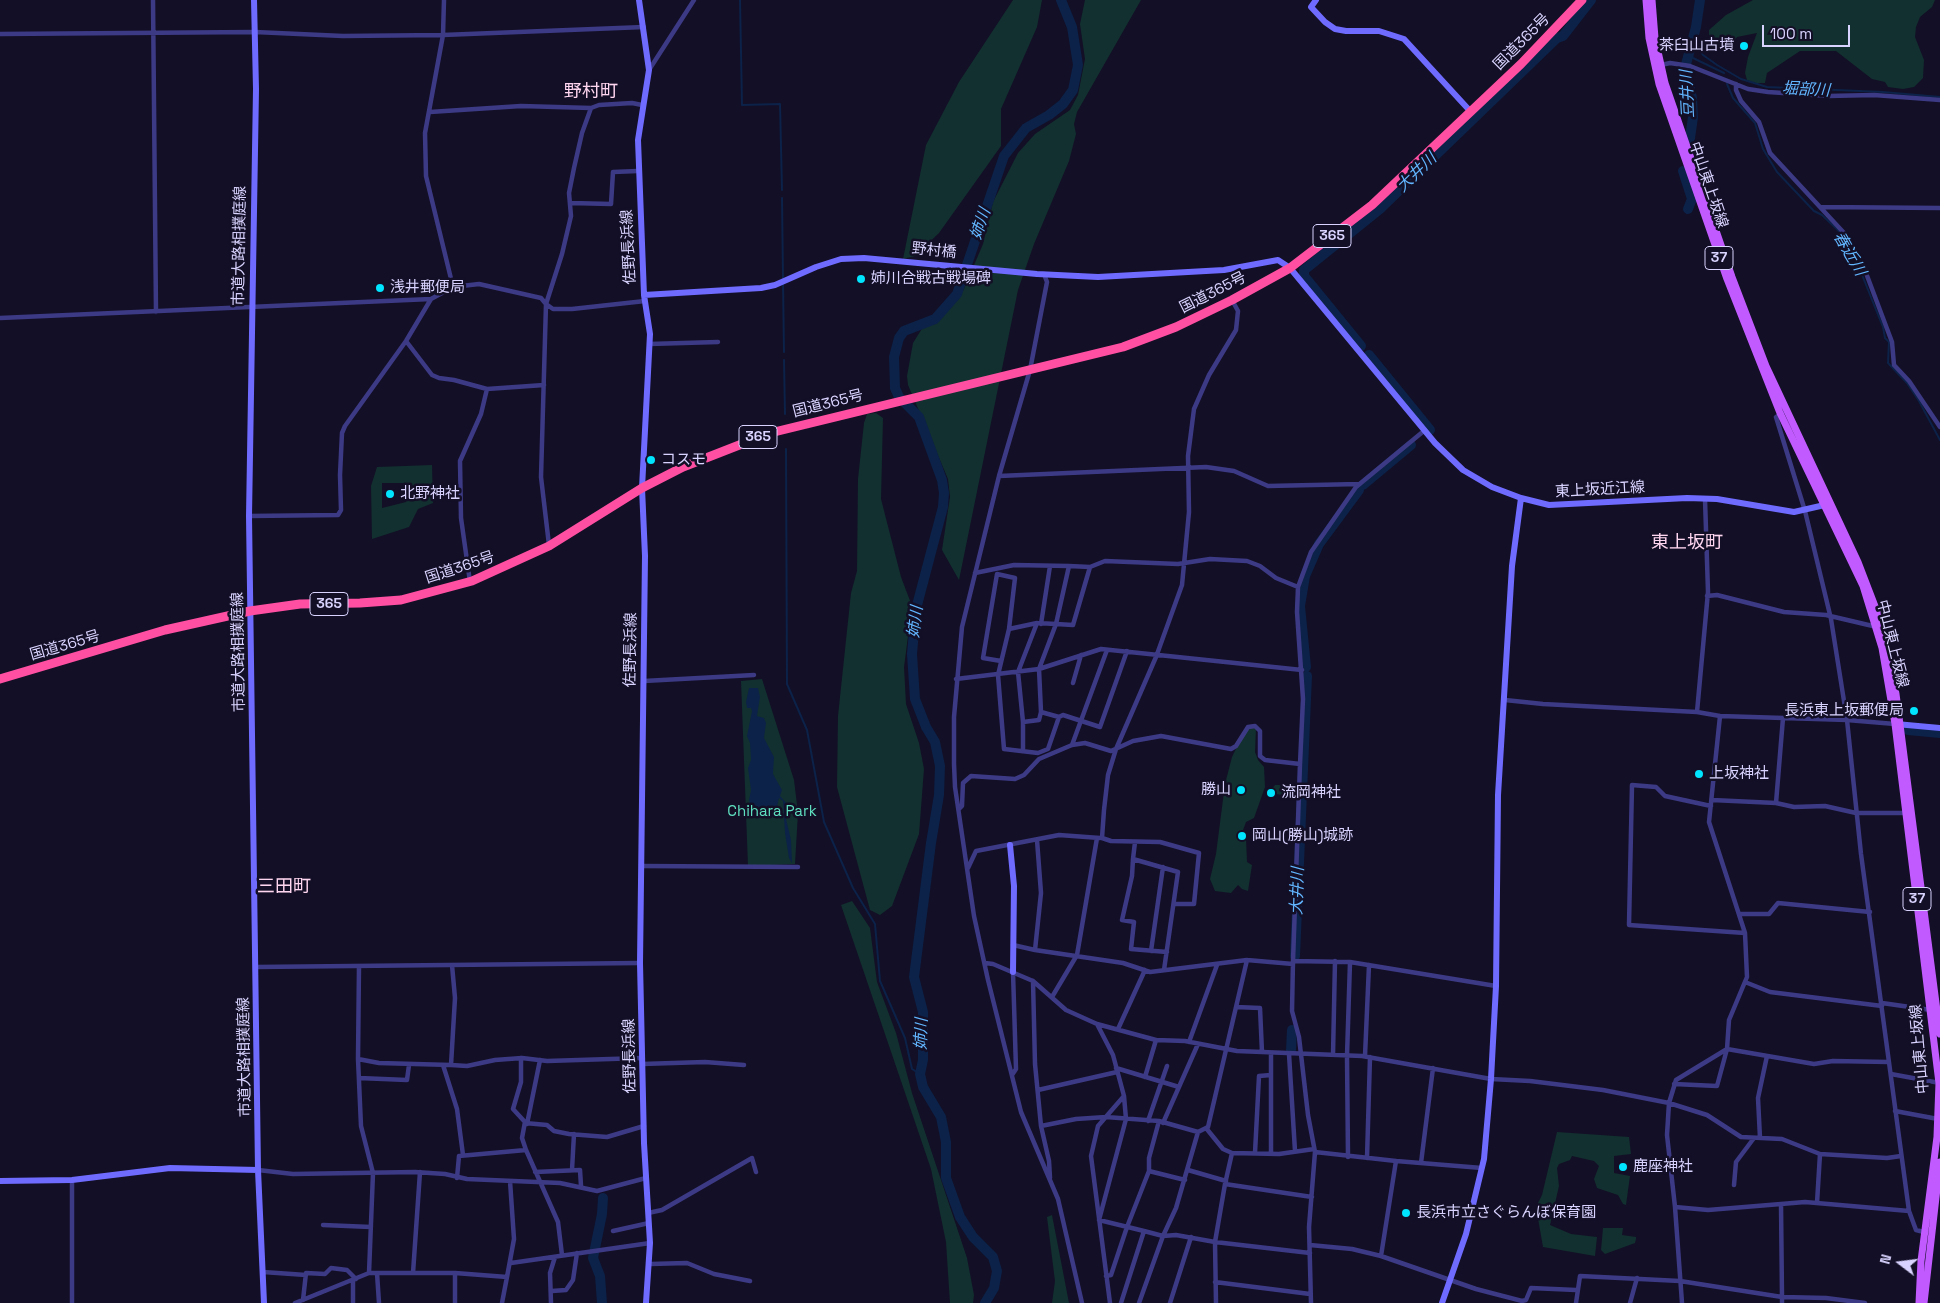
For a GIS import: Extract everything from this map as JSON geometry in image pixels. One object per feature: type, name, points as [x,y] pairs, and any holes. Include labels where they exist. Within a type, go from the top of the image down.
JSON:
[{"type":"highway","name":"国道365号","points":[[0,679],[165,630],[250,611],[300,604],[401,600],[470,582],[506,568],[549,546],[642,488],[682,467],[770,433],[1124,347],[1176,327],[1232,300],[1290,268],[1372,205],[1471,112],[1582,0]]},
{"type":"main road","name":"中山東上坂線","points":[[1646,0],[1647,22],[1658,67],[1727,279],[1783,412],[1827,504],[1880,627],[1898,724],[1939,1083],[1939,1119],[1924,1232],[1919,1303]]},
{"type":"main road","name":"中山東上坂線","points":[[1652,0],[1658,67]]},
{"type":"main road","name":"中山東上坂線","points":[[1909,813],[1940,1034]]},
{"type":"main road","points":[[1924,1303],[1940,1162]]},
{"type":"street","points":[[153,0],[156,312]]},
{"type":"street","name":"市道大路相撲庭線","points":[[254,0],[249,516],[258,1170],[264,1303]]},
{"type":"street","points":[[444,0],[443,35],[425,133],[426,176],[453,288]]},
{"type":"street","name":"佐野長浜線","points":[[640,0],[649,70],[638,140],[638,171],[649,344],[642,488],[645,556],[640,963],[644,1126],[650,1244],[646,1303]]},
{"type":"street","points":[[649,70],[694,0]]},
{"type":"street","points":[[1316,0],[1311,6],[1325,22],[1335,28],[1346,31],[1380,31],[1404,39],[1471,112]]},
{"type":"street","points":[[0,34],[255,32],[342,36],[443,35],[644,27]]},
{"type":"street","points":[[1658,67],[1670,63],[1690,66],[1736,84],[1828,96],[1874,95],[1940,100]]},
{"type":"street","points":[[1736,84],[1736,90],[1741,101],[1759,122],[1770,153],[1845,234],[1863,265],[1892,342],[1894,365],[1910,381],[1940,427]]},
{"type":"street","points":[[430,112],[521,106],[591,108],[599,105],[632,103],[642,105]]},
{"type":"street","points":[[549,546],[541,477],[546,304],[562,254],[571,216],[570,193],[576,159],[582,133],[587,124],[591,108]]},
{"type":"street","points":[[571,203],[611,204],[614,172],[638,171]]},
{"type":"street","points":[[1820,207],[1940,208]]},
{"type":"street","name":"野村橋","points":[[645,298],[775,285],[816,267],[841,259],[889,260],[1041,274],[1098,277],[1224,270],[1271,260],[1278,260],[1290,268]]},
{"type":"street","name":"東上坂近江線","points":[[1290,268],[1435,443],[1463,470],[1492,488],[1549,505],[1705,499],[1794,512],[1805,511],[1827,504]]},
{"type":"street","points":[[1041,274],[1047,282],[1030,370],[999,476],[962,627],[956,679],[954,764],[974,916],[985,964],[1021,1112],[1058,1199],[1082,1303]]},
{"type":"street","points":[[0,318],[430,299],[453,288],[479,284],[541,298],[553,309],[572,309],[645,298]]},
{"type":"street","points":[[249,516],[338,515],[341,510],[340,475],[344,426],[406,341],[430,299]]},
{"type":"street","points":[[1052,997],[1077,955],[1100,838],[1108,775],[1116,748],[1157,654],[1182,585],[1189,512],[1188,468],[1194,409],[1206,382],[1236,330],[1238,311],[1232,300]]},
{"type":"street","points":[[406,341],[432,375],[487,389],[544,385]]},
{"type":"street","points":[[649,344],[718,342]]},
{"type":"street","points":[[470,582],[461,518],[460,461],[481,414],[487,389]]},
{"type":"street","points":[[1783,412],[1776,417],[1805,511],[1830,616],[1847,720],[1856,814],[1909,1210],[1912,1224],[1916,1230],[1924,1232]]},
{"type":"street","points":[[1311,1303],[1310,1245],[1315,1151],[1301,1054],[1292,1011],[1302,670],[1297,612],[1298,587],[1311,552],[1359,484],[1425,430]]},
{"type":"street","points":[[999,476],[1206,467],[1234,471],[1268,486],[1359,484]]},
{"type":"street","points":[[1442,1303],[1466,1234],[1482,1168],[1491,1079],[1496,986],[1496,856],[1512,566],[1521,498]]},
{"type":"street","points":[[1697,712],[1707,596],[1705,499]]},
{"type":"street","points":[[975,574],[1014,565],[1090,567],[1105,561],[1184,563],[1210,559],[1247,561],[1298,587]]},
{"type":"street","points":[[1023,751],[1023,722],[1018,672],[1039,624],[1050,566]]},
{"type":"street","points":[[1023,722],[1039,720],[1042,712],[1039,669],[1056,624],[1069,566]]},
{"type":"street","points":[[1009,629],[1039,624],[1073,625],[1090,567]]},
{"type":"street","points":[[1001,661],[984,658],[997,574],[1016,578],[1009,629],[998,675],[1004,748],[1038,753],[1048,749],[1059,717]]},
{"type":"street","points":[[1707,596],[1717,595],[1784,612],[1830,616],[1880,627]]},
{"type":"street","points":[[956,679],[1039,669],[1081,655],[1107,650],[1302,670]]},
{"type":"street","points":[[1072,746],[1107,650]]},
{"type":"street","points":[[1042,712],[1059,717],[1063,715],[1100,727],[1127,651]]},
{"type":"street","points":[[1073,683],[1081,655]]},
{"type":"street","points":[[644,681],[754,675]]},
{"type":"street","points":[[1505,700],[1542,704],[1697,712],[1720,716],[1847,720],[1940,728]]},
{"type":"street","points":[[1674,1084],[1717,1086],[1727,1049],[1729,1020],[1747,977],[1745,933],[1709,822],[1720,716]]},
{"type":"street","points":[[1776,803],[1783,718]]},
{"type":"street","points":[[959,809],[962,806],[963,783],[971,776],[1015,779],[1024,775],[1039,759],[1085,743],[1111,750],[1132,741],[1161,736],[1231,749],[1236,746],[1248,727],[1252,726],[1260,730],[1260,756],[1265,760],[1300,764]]},
{"type":"street","points":[[1711,806],[1665,796],[1656,787],[1632,785],[1629,925],[1745,933]]},
{"type":"street","points":[[1712,800],[1776,803],[1794,807],[1825,806],[1856,814],[1909,813]]},
{"type":"street","points":[[968,868],[976,851],[1010,846],[1059,835],[1135,842],[1160,842],[1199,852],[1194,904],[1174,904]]},
{"type":"street","points":[[1035,950],[1041,893],[1037,840]]},
{"type":"street","points":[[1135,842],[1132,876],[1122,920],[1134,922],[1130,949],[1167,952]]},
{"type":"street","points":[[1010,846],[1014,886],[1013,972],[1016,1069],[1012,1075]]},
{"type":"street","points":[[1133,859],[1178,872],[1164,970]]},
{"type":"street","points":[[642,866],[798,867]]},
{"type":"street","points":[[1151,951],[1163,867]]},
{"type":"street","points":[[1739,914],[1769,914],[1778,903],[1870,912]]},
{"type":"street","points":[[1013,946],[1123,963],[1145,970],[1218,965],[1247,960],[1336,961],[1496,986]]},
{"type":"street","points":[[1041,1126],[1076,1119],[1106,1117],[1161,1122],[1198,1132],[1208,1127],[1247,960]]},
{"type":"street","points":[[1333,1055],[1336,961]]},
{"type":"street","points":[[1348,1157],[1347,1056],[1350,962]]},
{"type":"street","points":[[256,967],[640,963]]},
{"type":"street","points":[[985,964],[1013,972],[1033,981],[1066,1010],[1097,1024],[1156,1040],[1189,1042],[1226,1049],[1271,1053],[1368,1057],[1491,1079],[1530,1081],[1603,1090],[1669,1103],[1707,1115],[1741,1137],[1782,1139],[1820,1154],[1887,1158],[1901,1156]]},
{"type":"street","points":[[451,1065],[455,998],[452,965]]},
{"type":"street","points":[[1189,1042],[1218,965]]},
{"type":"street","points":[[1368,965],[1368,1158]]},
{"type":"street","points":[[359,966],[358,1059],[361,1126],[372,1173],[369,1273]]},
{"type":"street","points":[[1118,1029],[1145,970]]},
{"type":"street","points":[[1033,981],[1041,1126],[1049,1161],[1050,1182]]},
{"type":"street","points":[[1745,982],[1770,992],[1931,1010]]},
{"type":"street","points":[[1236,1007],[1260,1008],[1262,1052]]},
{"type":"street","points":[[1097,1024],[1113,1056],[1124,1096],[1126,1119],[1099,1220]]},
{"type":"street","points":[[1145,1077],[1156,1040]]},
{"type":"street","points":[[1106,1276],[1111,1274],[1149,1171],[1149,1158],[1161,1122],[1198,1044]]},
{"type":"street","points":[[1682,1303],[1675,1207],[1667,1135],[1669,1103],[1676,1080],[1727,1049],[1814,1064],[1833,1060],[1889,1062]]},
{"type":"street","points":[[1271,1053],[1271,1154]]},
{"type":"street","points":[[1289,1054],[1295,1151]]},
{"type":"street","points":[[1734,1185],[1736,1162],[1757,1138],[1758,1098],[1767,1056]]},
{"type":"street","points":[[358,1059],[409,1065],[467,1066],[495,1060],[521,1058],[540,1060],[705,1062],[744,1065]]},
{"type":"street","points":[[521,1058],[521,1082],[513,1109],[526,1124],[547,1125],[554,1131],[607,1138],[644,1126]]},
{"type":"street","points":[[540,1060],[522,1138],[539,1182],[558,1222],[562,1255]]},
{"type":"street","points":[[359,1078],[407,1080],[409,1065]]},
{"type":"street","points":[[443,1065],[457,1108],[464,1155]]},
{"type":"street","points":[[1148,1120],[1167,1066]]},
{"type":"street","points":[[1421,1163],[1433,1068]]},
{"type":"street","points":[[1038,1090],[1117,1070],[1179,1087]]},
{"type":"street","points":[[1891,1074],[1939,1083]]},
{"type":"street","points":[[1255,1154],[1259,1076],[1271,1076]]},
{"type":"street","points":[[1110,1303],[1091,1156],[1098,1126],[1124,1096]]},
{"type":"street","points":[[1895,1111],[1939,1119]]},
{"type":"street","points":[[1206,1128],[1223,1149],[1232,1153],[1271,1154],[1315,1151],[1348,1157],[1482,1168]]},
{"type":"street","points":[[1139,1303],[1163,1236],[1176,1208],[1198,1132]]},
{"type":"street","points":[[572,1170],[574,1134]]},
{"type":"street","points":[[457,1178],[457,1159],[464,1155],[526,1150]]},
{"type":"street","points":[[1216,1303],[1216,1242],[1225,1182],[1232,1153]]},
{"type":"street","points":[[1817,1203],[1820,1154]]},
{"type":"street","points":[[648,1213],[662,1210],[752,1158],[756,1172]]},
{"type":"street","points":[[1381,1256],[1396,1161]]},
{"type":"street","points":[[0,1181],[72,1180],[170,1168],[258,1170],[293,1174],[420,1172],[445,1174],[457,1178],[581,1186],[597,1191],[605,1191],[646,1178]]},
{"type":"street","points":[[535,1172],[580,1170],[581,1186]]},
{"type":"street","points":[[1188,1170],[1225,1182],[1312,1197]]},
{"type":"street","points":[[1149,1171],[1184,1180]]},
{"type":"street","points":[[413,1274],[420,1172]]},
{"type":"street","points":[[72,1180],[72,1303]]},
{"type":"street","points":[[502,1303],[514,1239],[510,1181]]},
{"type":"street","points":[[1675,1207],[1708,1210],[1817,1203],[1909,1210]]},
{"type":"street","points":[[1782,1204],[1782,1303]]},
{"type":"street","points":[[1099,1220],[1163,1236],[1176,1235],[1216,1242],[1310,1253]]},
{"type":"street","points":[[613,1231],[649,1223]]},
{"type":"street","points":[[323,1225],[371,1227]]},
{"type":"street","points":[[1121,1303],[1144,1231]]},
{"type":"street","points":[[1170,1303],[1191,1238]]},
{"type":"street","points":[[511,1263],[650,1244]]},
{"type":"street","points":[[1310,1245],[1352,1248],[1522,1301],[1526,1300],[1531,1288],[1576,1290]]},
{"type":"street","points":[[552,1291],[566,1290],[573,1280],[577,1253]]},
{"type":"street","points":[[551,1303],[550,1273],[555,1257]]},
{"type":"street","points":[[650,1264],[687,1263],[714,1274],[750,1280]]},
{"type":"street","points":[[303,1300],[306,1272],[325,1274],[331,1268],[347,1270],[355,1279],[353,1303]]},
{"type":"street","points":[[263,1272],[306,1275]]},
{"type":"street","points":[[295,1303],[369,1273],[455,1273],[507,1277]]},
{"type":"street","points":[[377,1273],[379,1303]]},
{"type":"street","points":[[455,1273],[455,1303]]},
{"type":"street","points":[[1576,1303],[1576,1290],[1580,1276],[1680,1281],[1782,1297],[1865,1303]]},
{"type":"street","points":[[1630,1303],[1637,1278]]},
{"type":"street","points":[[1215,1282],[1310,1294]]},
{"type":"green space","points":[[1013,0],[1042,0],[1037,27],[1001,109],[1001,146],[939,233],[915,256],[903,259],[926,145],[959,82]]},
{"type":"green space","points":[[1085,0],[1141,0],[1077,112],[1074,124],[1076,134],[1069,161],[1034,244],[1018,290],[959,580],[942,550],[950,497],[948,479],[908,385],[907,376],[913,343],[923,327],[940,320],[963,291],[983,244],[993,202],[1018,153],[1035,134],[1070,110],[1078,95],[1085,59],[1080,24]]},
{"type":"green space","points":[[1753,0],[1935,0],[1932,7],[1920,17],[1916,27],[1915,37],[1924,60],[1923,78],[1914,87],[1903,89],[1888,87],[1885,82],[1872,79],[1836,51],[1800,51],[1767,73],[1765,83],[1754,83],[1747,80],[1745,73],[1748,57],[1757,33],[1737,37],[1727,51],[1718,50],[1709,38],[1709,30],[1726,15]]},
{"type":"green space","points":[[876,413],[883,418],[881,499],[901,577],[912,606],[904,667],[906,704],[919,743],[924,769],[919,834],[892,906],[880,915],[870,910],[837,787],[838,716],[851,593],[857,571],[858,479],[864,423],[867,414]]},
{"type":"green space","points":[[432,465],[433,503],[418,509],[409,527],[372,539],[371,486],[377,467]],"holes":[[[382,483],[407,483],[406,502],[382,508]]]},
{"type":"green space","name":"Chihara Park","points":[[762,679],[794,780],[798,813],[795,864],[748,866],[741,681]]},
{"type":"green space","points":[[1246,728],[1256,728],[1255,752],[1258,760],[1264,767],[1265,787],[1254,818],[1246,822],[1242,833],[1246,838],[1247,862],[1252,865],[1248,891],[1238,885],[1231,893],[1215,891],[1210,879],[1216,854],[1225,784],[1232,757]]},
{"type":"green space","points":[[1275,785],[1292,785],[1292,793],[1289,796],[1269,793]]},
{"type":"green space","points":[[852,901],[870,928],[877,982],[896,1033],[912,1093],[967,1258],[974,1295],[973,1303],[950,1303],[946,1242],[931,1169],[841,905]]},
{"type":"green space","points":[[1557,1132],[1629,1137],[1631,1154],[1614,1156],[1614,1173],[1630,1176],[1626,1205],[1623,1204],[1618,1195],[1597,1188],[1594,1179],[1599,1166],[1594,1161],[1572,1156],[1570,1160],[1559,1164],[1557,1168],[1559,1186],[1550,1225],[1571,1234],[1597,1237],[1595,1256],[1543,1247],[1536,1207],[1542,1195]]},
{"type":"green space","points":[[1052,1215],[1069,1303],[1052,1303],[1055,1281],[1047,1217]]},
{"type":"green space","points":[[1603,1228],[1623,1228],[1622,1235],[1636,1237],[1635,1243],[1605,1254],[1601,1250]]},
{"type":"water","points":[[749,688],[758,688],[760,697],[757,716],[764,718],[766,723],[764,738],[774,757],[773,774],[782,790],[780,796],[788,805],[785,815],[791,840],[792,863],[789,858],[785,833],[783,801],[779,798],[776,811],[768,814],[751,808],[749,800],[751,790],[748,768],[751,760],[750,743],[747,736],[752,711],[751,708],[747,708],[746,702]]},
{"type":"waterway","points":[[740,0],[742,105],[780,104],[782,190]]},
{"type":"waterway","name":"姉川","points":[[985,1303],[994,1288],[997,1271],[993,1257],[973,1237],[960,1217],[946,1178],[946,1142],[941,1117],[923,1087],[920,1074],[923,1060],[923,1012],[914,977],[939,795],[940,766],[935,742],[926,727],[915,699],[912,654],[916,609],[943,507],[944,493],[942,480],[919,417],[899,397],[895,388],[894,357],[899,338],[904,331],[935,319],[957,294],[1004,156],[1026,128],[1049,115],[1063,104],[1073,90],[1078,65],[1072,27],[1061,0]]},
{"type":"waterway","name":"大井川","points":[[1361,346],[1304,276],[1304,270],[1381,208],[1557,38],[1563,36],[1591,0]]},
{"type":"waterway","name":"豆井川","points":[[1690,138],[1693,117],[1692,98],[1685,68],[1696,27],[1700,0]]},
{"type":"waterway","name":"堀部川","points":[[1693,35],[1696,36],[1698,48],[1703,55],[1717,65],[1741,79],[1767,87],[1883,92],[1940,97]]},
{"type":"waterway","name":"春近川","points":[[1689,50],[1693,58],[1724,73]]},
{"type":"waterway","name":"春近川","points":[[1727,84],[1733,98],[1755,123],[1763,149],[1777,172],[1814,211],[1822,215],[1841,233],[1856,260],[1883,327],[1885,338],[1889,342],[1888,363],[1907,383],[1940,440]]},
{"type":"waterway","name":"豆井川","points":[[1683,171],[1692,199],[1688,209]]},
{"type":"waterway","points":[[782,198],[783,278]]},
{"type":"waterway","points":[[783,283],[784,352]]},
{"type":"waterway","name":"大井川","points":[[1369,355],[1430,430]]},
{"type":"waterway","points":[[784,360],[785,414]]},
{"type":"waterway","name":"大井川","points":[[1363,485],[1411,445]]},
{"type":"waterway","points":[[786,449],[787,684],[807,730],[824,822],[853,888],[875,924],[880,981],[905,1038],[912,1069],[920,1074]]},
{"type":"waterway","name":"大井川","points":[[1306,667],[1300,606],[1305,576],[1319,544],[1359,490]]},
{"type":"waterway","name":"大井川","points":[[1295,956],[1307,676]]},
{"type":"waterway","points":[[1908,730],[1940,733]]},
{"type":"waterway","name":"大井川","points":[[1291,1050],[1292,1030]]},
{"type":"waterway","points":[[602,1303],[600,1276],[593,1258],[602,1214],[603,1198]]},
{"type":"place","name":"茶臼山古墳","points":[[1744,46]]},
{"type":"place","name":"姉川合戦古戦場碑","points":[[861,279]]},
{"type":"place","name":"浅井郵便局","points":[[380,288]]},
{"type":"place","name":"コスモ","points":[[651,460]]},
{"type":"place","name":"北野神社","points":[[390,494]]},
{"type":"place","name":"長浜東上坂郵便局","points":[[1914,711]]},
{"type":"place","name":"上坂神社","points":[[1699,774]]},
{"type":"place","name":"勝山","points":[[1241,790]]},
{"type":"place","name":"流岡神社","points":[[1271,793]]},
{"type":"place","name":"岡山(勝山)城跡","points":[[1242,836]]},
{"type":"place","name":"鹿座神社","points":[[1623,1167]]},
{"type":"place","name":"長浜市立さぐらんぼ保育園","points":[[1406,1213]]},
{"type":"district","name":"野村町","points":[[591,92]]},
{"type":"district","name":"東上坂町","points":[[1687,543]]},
{"type":"district","name":"三田町","points":[[284,887]]}]
